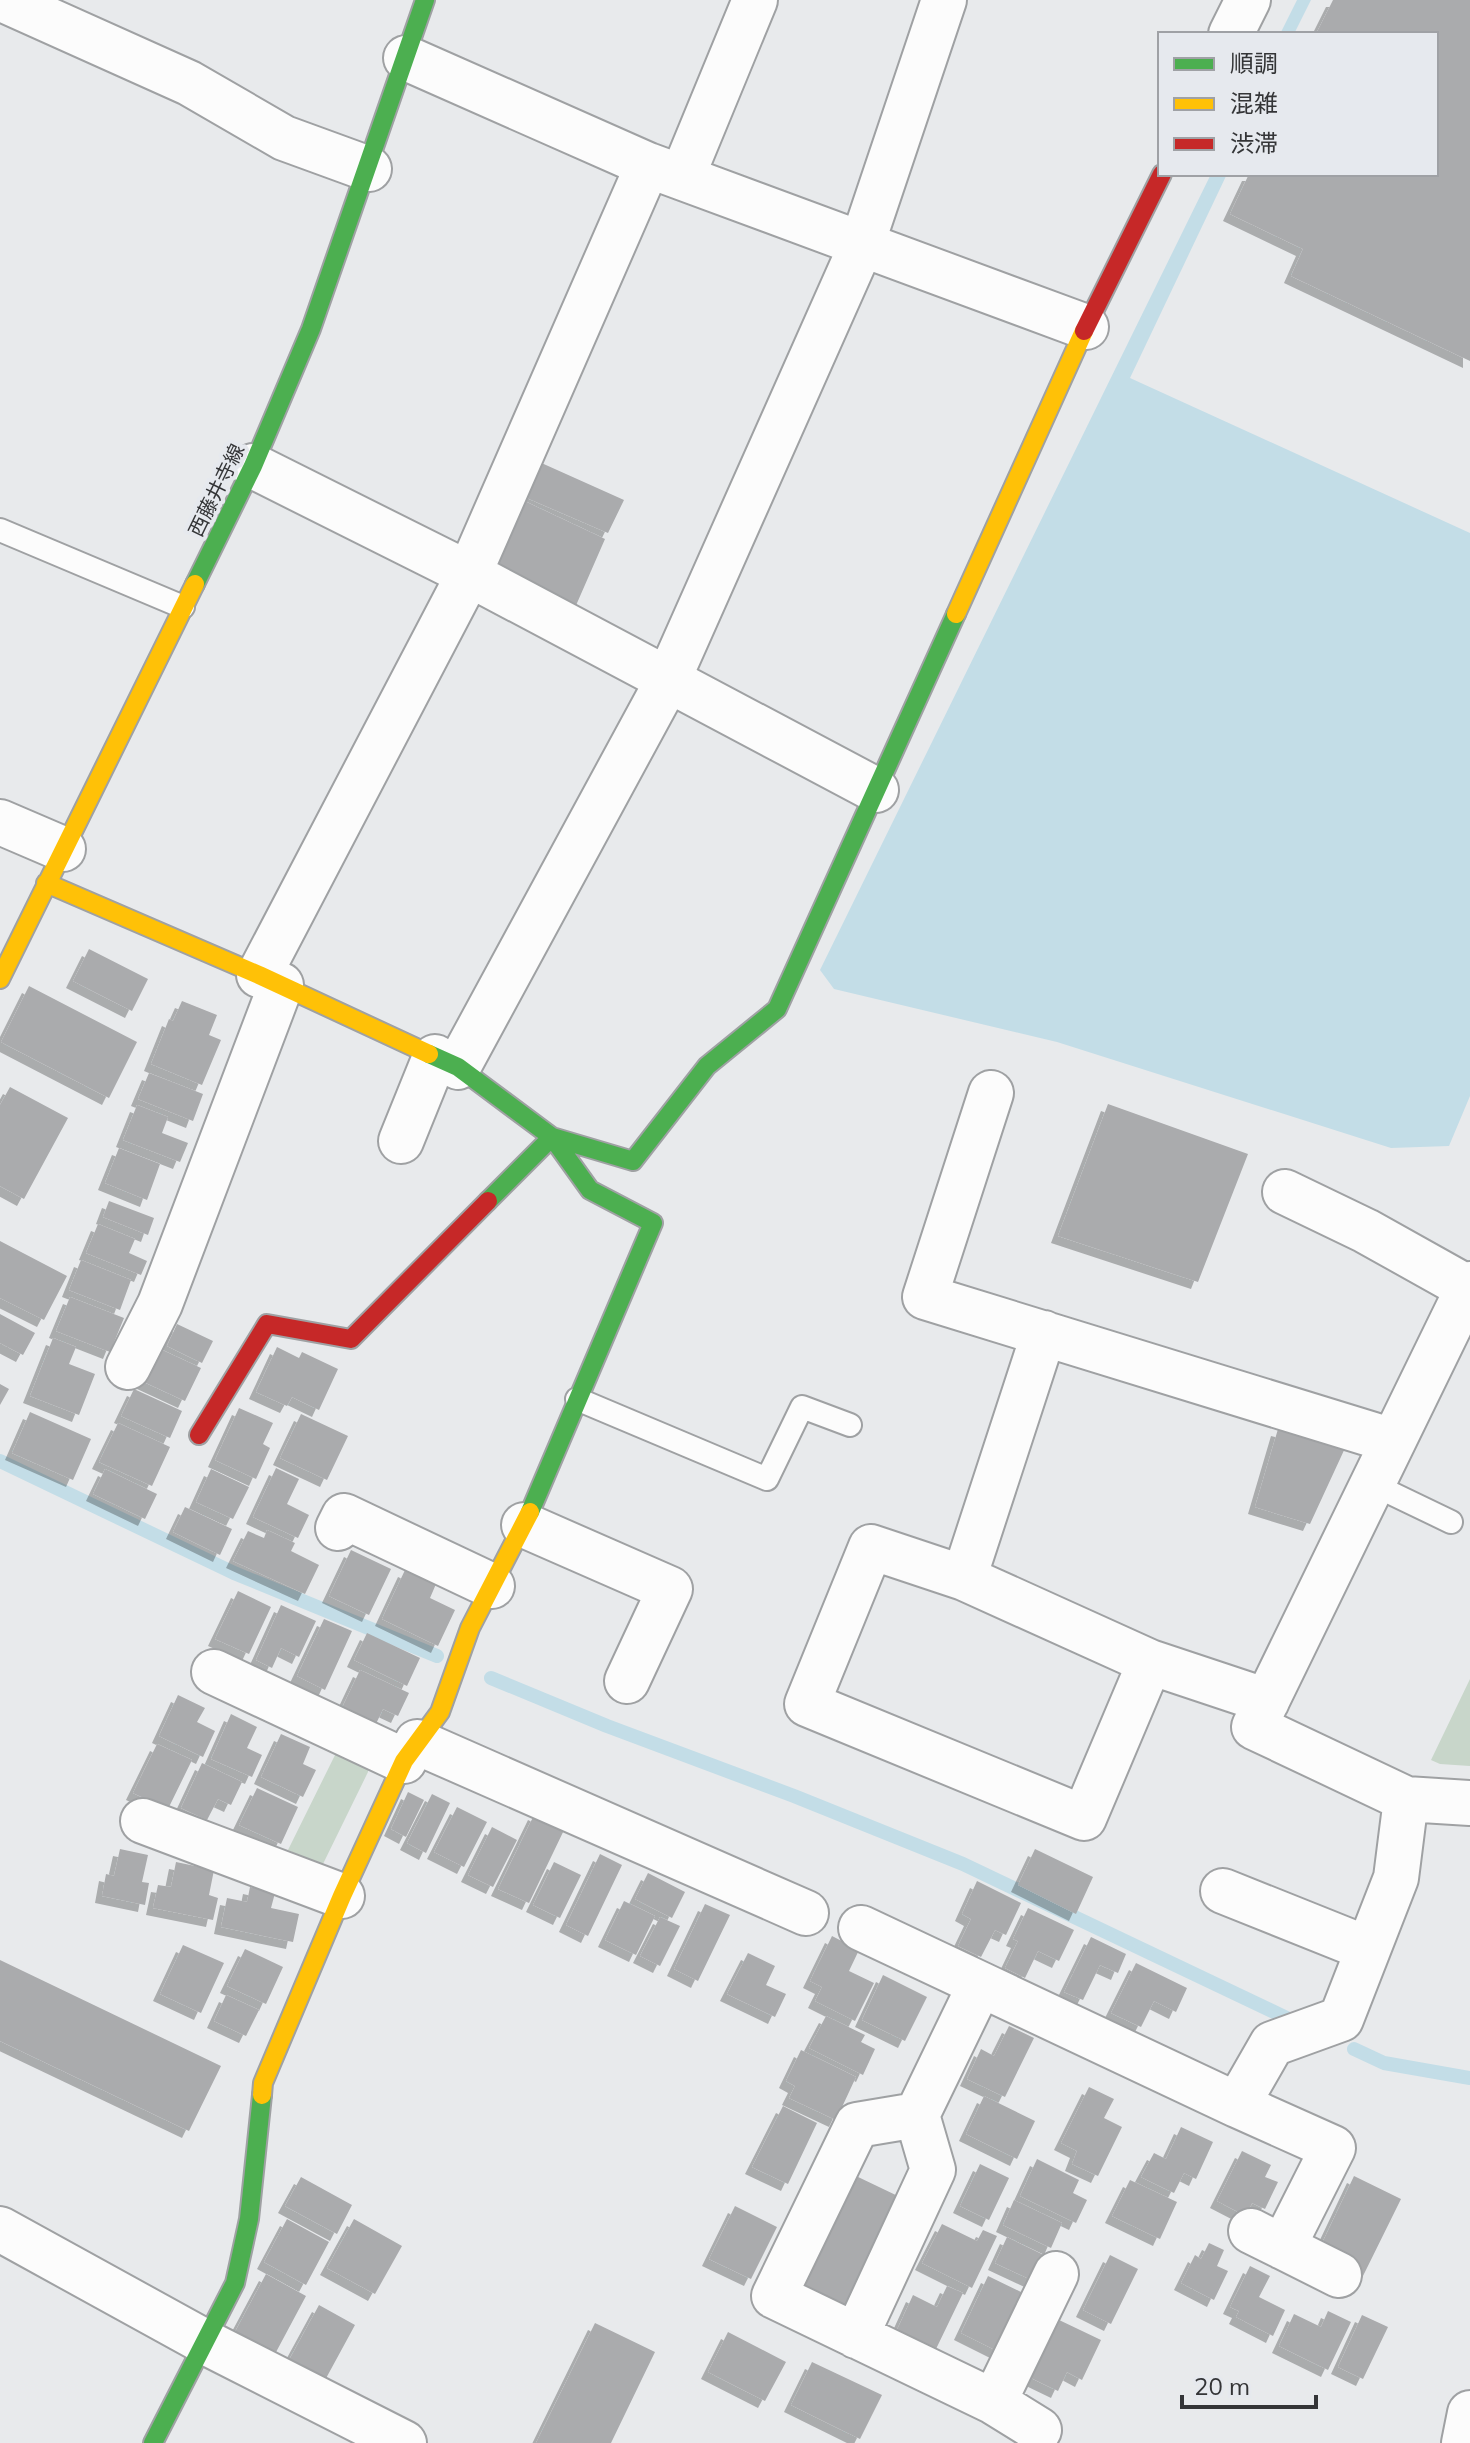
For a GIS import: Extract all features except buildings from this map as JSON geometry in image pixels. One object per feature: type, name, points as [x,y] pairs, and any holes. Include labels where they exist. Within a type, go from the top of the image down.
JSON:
[{"type":"street","points":[[0,8],[5,0],[189,83],[284,138],[369,169]]},
{"type":"street","name":"西藤井寺線","points":[[0,979],[253,466],[311,329],[369,169],[425,0]]},
{"type":"street","points":[[128,1367],[160,1304],[270,980],[665,171],[755,0]]},
{"type":"street","points":[[401,1141],[668,680],[862,244],[944,0]]},
{"type":"street","points":[[1232,32],[1248,0]]},
{"type":"street","points":[[406,58],[665,171],[1086,327]]},
{"type":"street","points":[[0,822],[54,866],[270,980],[446,1062],[552,1137],[633,1161],[707,1066],[777,1009],[1086,327],[1161,176]]},
{"type":"street","points":[[253,466],[469,574],[876,790]]},
{"type":"street","points":[[991,1093],[925,1297],[1393,1441]]},
{"type":"street","points":[[153,2443],[207,2343],[235,2283],[249,2219],[263,2083],[342,1896],[411,1752],[440,1712],[470,1628],[524,1525],[653,1223],[590,1190],[552,1137]]},
{"type":"street","points":[[199,1435],[267,1324],[351,1339],[552,1137]]},
{"type":"street","points":[[1285,1192],[1469,1286],[1254,1727],[1406,1799],[1470,1803]]},
{"type":"street","points":[[964,1578],[1044,1333]]},
{"type":"street","points":[[338,1528],[344,1516],[492,1586]]},
{"type":"street","points":[[524,1525],[670,1589],[627,1681]]},
{"type":"street","points":[[1150,1662],[1084,1818],[807,1704],[871,1547],[964,1578],[1150,1662],[1267,1701]]},
{"type":"street","points":[[214,1672],[806,1913]]},
{"type":"street","points":[[1237,2105],[1272,2044],[1341,2019],[1396,1878],[1406,1799]]},
{"type":"street","points":[[143,1821],[342,1896]]},
{"type":"street","points":[[1223,1891],[1368,1949]]},
{"type":"street","points":[[861,1928],[1333,2148],[1267,2239],[1339,2275]]},
{"type":"street","points":[[856,2336],[933,2170],[917,2115],[980,1985]]},
{"type":"street","points":[[917,2115],[857,2125],[774,2296],[994,2402],[1039,2430]]},
{"type":"street","points":[[0,2229],[207,2343],[404,2443]]},
{"type":"street","points":[[994,2402],[1056,2274]]},
{"type":"street","points":[[1464,2443],[1470,2413]]},
{"type":"lane","points":[[0,530],[183,607]]},
{"type":"lane","points":[[577,1399],[767,1479],[802,1407],[850,1425]]},
{"type":"lane","points":[[1372,1484],[1451,1522]]},
{"type":"green space","points":[[1470,1679],[1470,1766],[1440,1764],[1431,1760]]},
{"type":"green space","points":[[339,1747],[369,1759],[368,1772],[322,1866],[288,1850]]},
{"type":"water","points":[[1297,0],[1311,0],[1295,32],[1281,32]]},
{"type":"water","points":[[1210,176],[1226,176],[1130,378],[1470,533],[1470,1096],[1449,1146],[1391,1148],[1057,1042],[834,989],[820,970]]},
{"type":"waterway","points":[[0,1461],[234,1573],[437,1656]]},
{"type":"waterway","points":[[491,1678],[963,1864],[1293,2021]]},
{"type":"waterway","points":[[1354,2049],[1384,2063],[1470,2078]]},
{"type":"traffic: fast","points":[[195,584],[253,466],[311,329],[425,0]]},
{"type":"traffic: fast","points":[[488,1201],[552,1137],[633,1161],[707,1066],[777,1009],[956,614]]},
{"type":"traffic: fast","points":[[429,1054],[458,1067],[552,1137],[590,1190],[653,1223],[530,1512]]},
{"type":"traffic: fast","points":[[153,2443],[235,2283],[249,2219],[262,2095]]},
{"type":"traffic: slow","points":[[956,614],[1084,331]]},
{"type":"traffic: slow","points":[[0,979],[195,584]]},
{"type":"traffic: slow","points":[[46,883],[259,975],[429,1054]]},
{"type":"traffic: slow","points":[[262,2095],[263,2083],[342,1896],[404,1761],[440,1712],[470,1628],[530,1512]]},
{"type":"traffic: jam","points":[[1084,331],[1161,176]]},
{"type":"traffic: jam","points":[[199,1435],[267,1324],[351,1339],[488,1201]]}]
